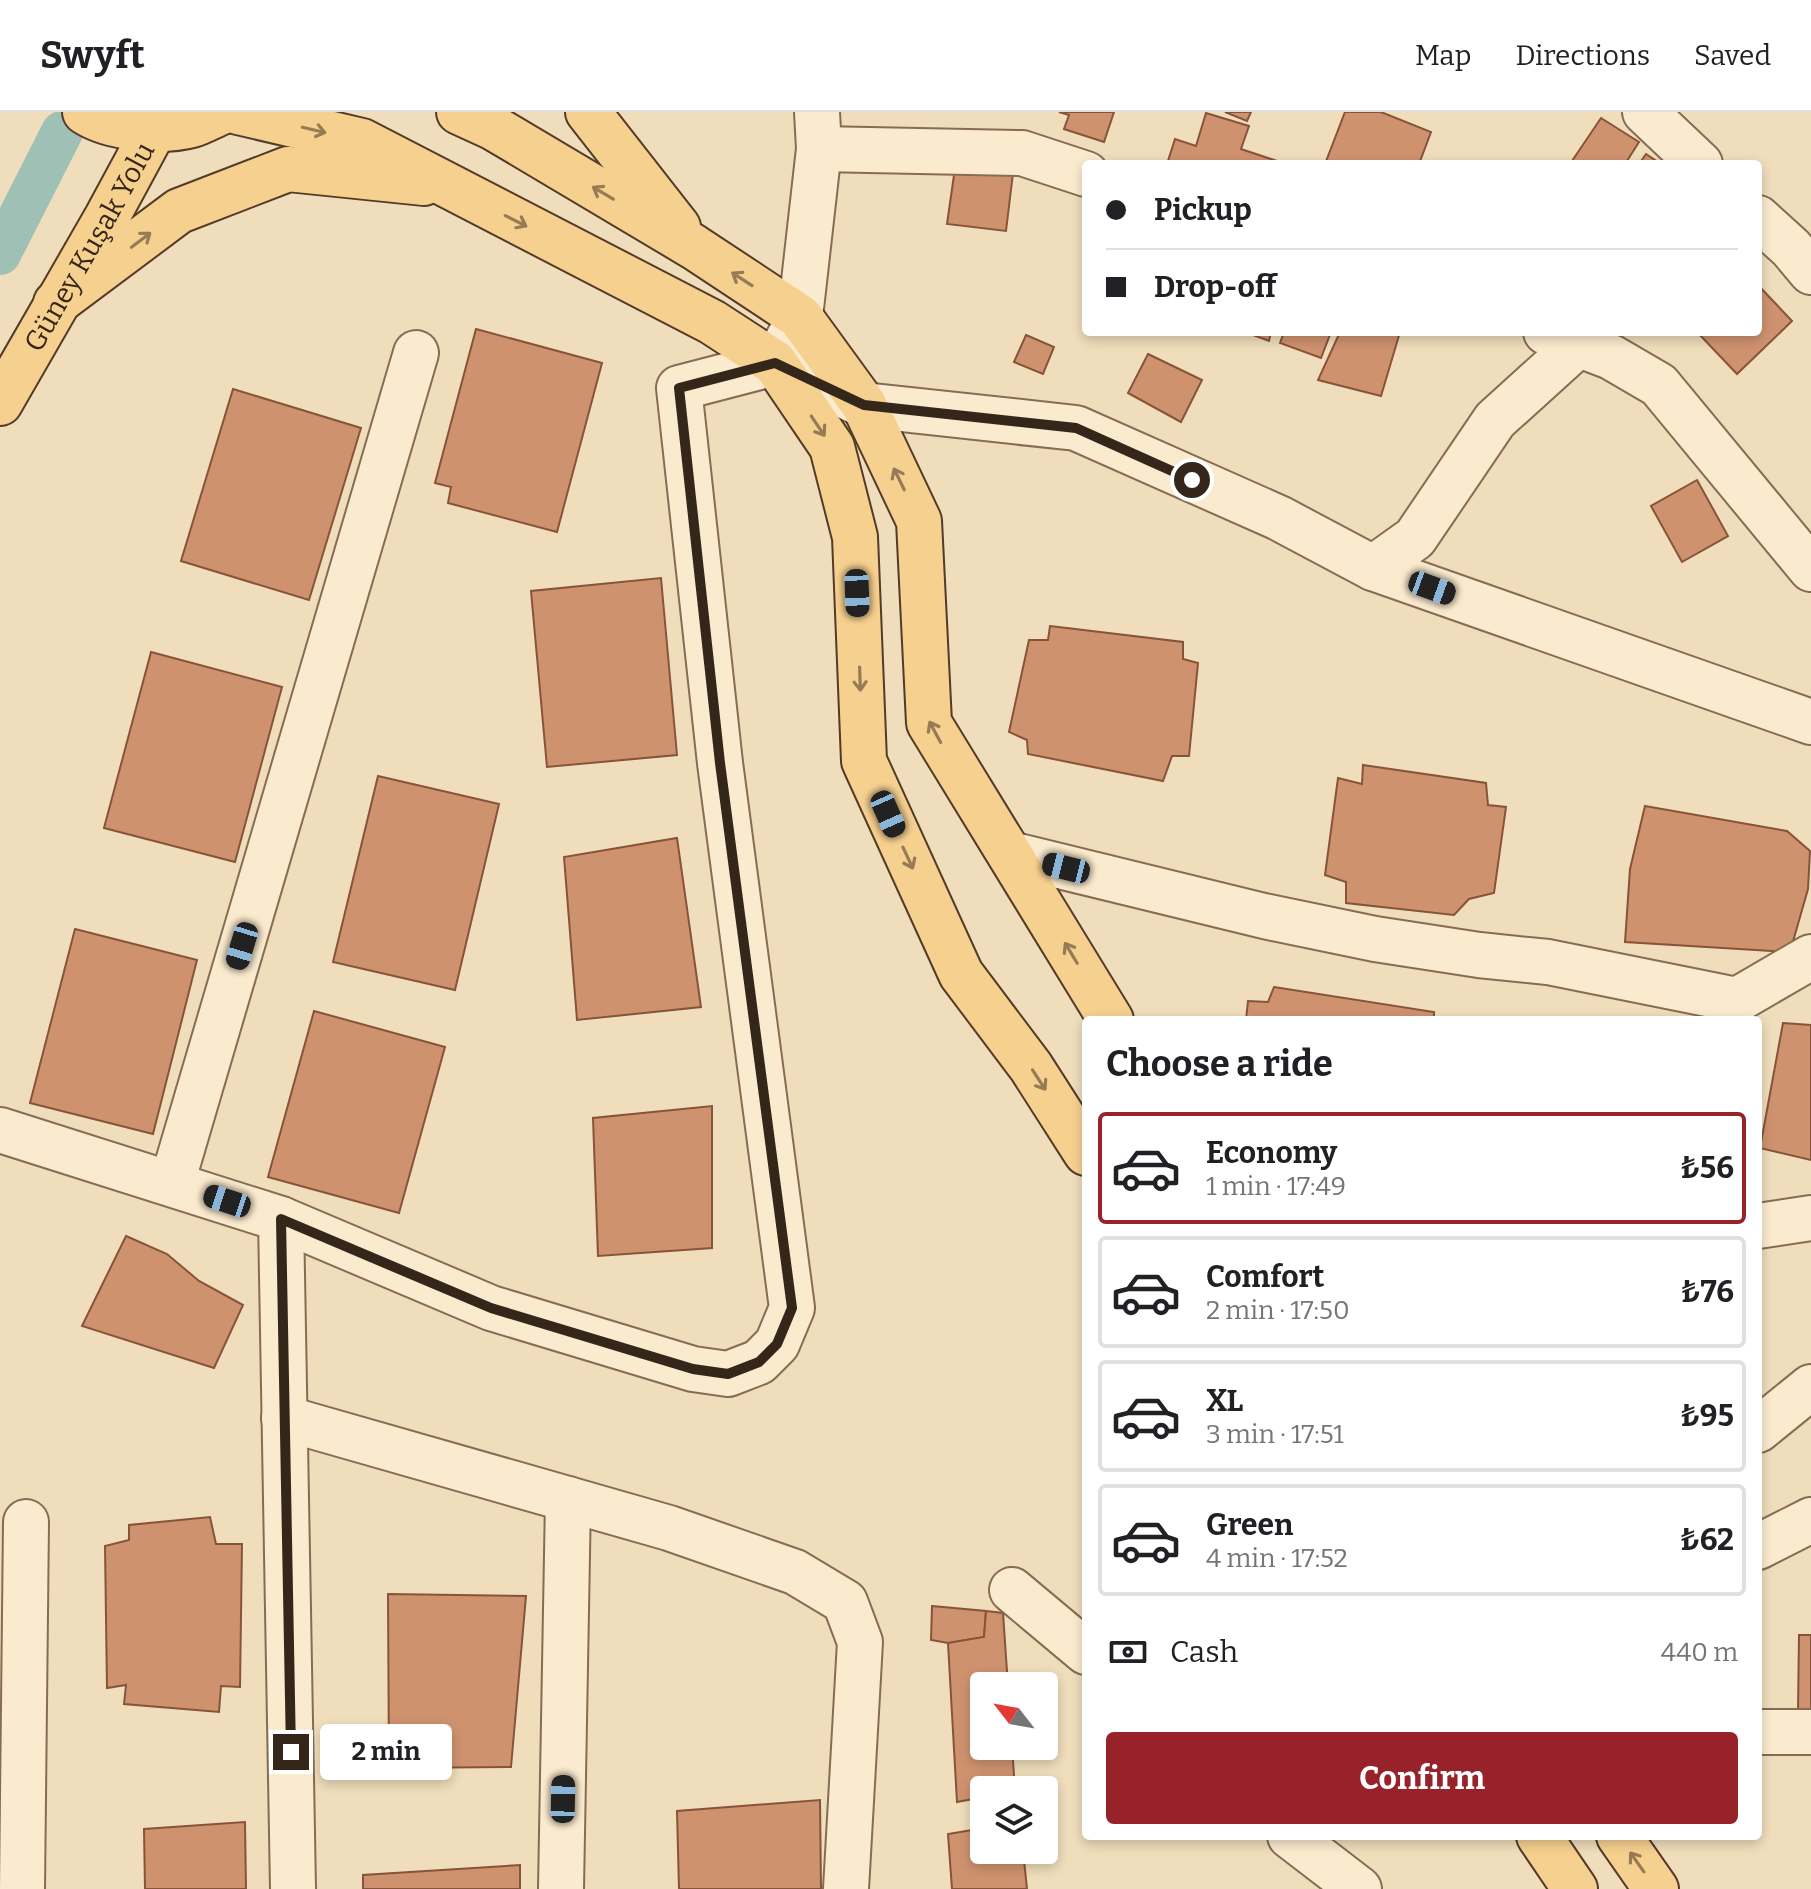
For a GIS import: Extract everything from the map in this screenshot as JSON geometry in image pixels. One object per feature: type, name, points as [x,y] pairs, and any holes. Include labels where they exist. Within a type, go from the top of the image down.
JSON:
[{"type":"main road","points":[[85,112],[96,119],[154,130],[192,125],[222,112]]},
{"type":"main road","points":[[238,112],[362,141],[712,322],[775,363],[832,447],[855,537],[864,761],[961,974],[1031,1067],[1082,1147]]},
{"type":"main road","points":[[459,112],[494,128],[694,247],[800,317],[864,405],[919,521],[929,723],[1109,1016]]},
{"type":"main road","points":[[588,112],[694,247]]},
{"type":"main road","name":"Güney Kuşak Yolu","points":[[0,403],[154,130]]},
{"type":"main road","points":[[56,303],[179,211],[288,169],[446,185]]},
{"type":"main road","points":[[1542,1840],[1575,1889]]},
{"type":"main road","points":[[1622,1840],[1656,1889]]},
{"type":"street","points":[[1645,112],[1696,160]]},
{"type":"street","points":[[775,363],[800,317],[818,131],[1022,153],[1082,173]]},
{"type":"street","points":[[1762,222],[1791,248],[1811,272]]},
{"type":"street","points":[[1373,568],[1415,538],[1495,420],[1562,338],[1611,357],[1659,385],[1811,569]]},
{"type":"street","points":[[172,1183],[416,353]]},
{"type":"street","points":[[0,1130],[281,1219],[491,1308],[693,1369],[728,1374],[759,1362],[777,1344],[792,1308],[720,763],[679,388],[775,363],[864,405],[1076,428],[1279,518],[1373,568],[1811,722]]},
{"type":"street","points":[[1010,854],[1361,936],[1479,955],[1548,962],[1737,1000],[1811,957]]},
{"type":"street","points":[[1762,1225],[1811,1218]]},
{"type":"street","points":[[281,1219],[293,1889]]},
{"type":"street","points":[[1762,1427],[1811,1387]]},
{"type":"street","points":[[284,1418],[669,1528],[795,1572],[845,1602],[860,1642],[846,1889]]},
{"type":"street","points":[[561,1889],[568,1499]]},
{"type":"street","points":[[1762,1545],[1811,1520]]},
{"type":"street","points":[[22,1889],[26,1522]]},
{"type":"street","points":[[1012,1590],[1082,1649]]},
{"type":"street","points":[[1762,1732],[1811,1732]]},
{"type":"street","points":[[1295,1840],[1359,1889]]},
{"type":"building","points":[[1059,112],[1114,112],[1104,142],[1064,129],[1069,115]]},
{"type":"building","points":[[1225,112],[1251,112],[1247,121]]},
{"type":"building","points":[[1345,112],[1381,112],[1431,132],[1420,160],[1327,160]]},
{"type":"building","points":[[1206,113],[1249,126],[1241,149],[1274,160],[1168,160],[1175,139],[1196,146]]},
{"type":"building","points":[[1601,118],[1639,142],[1628,160],[1573,160]]},
{"type":"building","points":[[955,168],[1013,173],[1006,231],[947,224]]},
{"type":"building","points":[[1762,289],[1792,321],[1737,374],[1701,336],[1762,336]]},
{"type":"building","points":[[476,329],[602,363],[557,532],[448,503],[451,487],[435,483]]},
{"type":"building","points":[[1026,335],[1054,347],[1043,374],[1014,362]]},
{"type":"building","points":[[1283,336],[1329,336],[1321,358],[1280,343]]},
{"type":"building","points":[[1338,336],[1399,336],[1381,396],[1318,380]]},
{"type":"building","points":[[1148,354],[1202,380],[1181,422],[1128,393]]},
{"type":"building","points":[[233,389],[361,428],[309,600],[181,561]]},
{"type":"building","points":[[1697,480],[1728,536],[1682,562],[1651,506]]},
{"type":"building","points":[[661,578],[677,755],[547,767],[531,591]]},
{"type":"building","points":[[1050,626],[1183,642],[1183,659],[1198,663],[1189,756],[1172,756],[1163,781],[1028,754],[1027,740],[1009,732],[1029,640],[1048,640]]},
{"type":"building","points":[[151,652],[282,687],[235,862],[104,828]]},
{"type":"building","points":[[1363,765],[1486,783],[1488,805],[1506,807],[1494,893],[1469,899],[1454,915],[1346,903],[1346,882],[1325,875],[1338,778],[1362,784]]},
{"type":"building","points":[[378,776],[499,804],[455,990],[333,962]]},
{"type":"building","points":[[1645,806],[1787,831],[1810,851],[1808,889],[1790,952],[1625,942],[1630,869]]},
{"type":"building","points":[[677,838],[701,1007],[577,1020],[564,857]]},
{"type":"building","points":[[75,929],[197,960],[153,1134],[30,1103]]},
{"type":"building","points":[[1274,987],[1434,1012],[1434,1016],[1246,1016],[1248,1001],[1268,1002]]},
{"type":"building","points":[[314,1011],[445,1047],[399,1213],[268,1177]]},
{"type":"building","points":[[1783,1023],[1811,1025],[1811,1160],[1762,1148]]},
{"type":"building","points":[[712,1106],[712,1248],[598,1256],[593,1118]]},
{"type":"building","points":[[126,1236],[167,1254],[199,1281],[243,1305],[214,1368],[82,1326]]},
{"type":"building","points":[[210,1517],[216,1544],[242,1544],[240,1687],[221,1686],[219,1712],[124,1704],[126,1685],[107,1688],[105,1546],[129,1540],[129,1525]]},
{"type":"building","points":[[388,1594],[526,1596],[511,1767],[389,1768]]},
{"type":"building","points":[[932,1606],[986,1611],[984,1637],[948,1643],[931,1640]]},
{"type":"building","points":[[986,1611],[1003,1613],[1007,1672],[970,1672],[970,1760],[1013,1760],[1014,1776],[970,1776],[970,1800],[957,1802],[948,1643],[984,1637]]},
{"type":"building","points":[[1799,1635],[1811,1635],[1811,1710],[1798,1710]]},
{"type":"building","points":[[820,1800],[821,1889],[679,1889],[677,1811]]},
{"type":"building","points":[[245,1822],[246,1889],[145,1889],[144,1829]]},
{"type":"building","points":[[970,1830],[970,1864],[1024,1864],[1027,1889],[952,1889],[948,1834]]},
{"type":"building","points":[[520,1865],[520,1889],[363,1889],[363,1875]]},
{"type":"waterway","points":[[0,254],[62,132]]},
{"type":"route","points":[[291,1752],[281,1219],[491,1308],[693,1369],[728,1374],[759,1362],[777,1344],[792,1308],[720,763],[679,388],[775,363],[864,405],[1076,428],[1192,480]]}]
